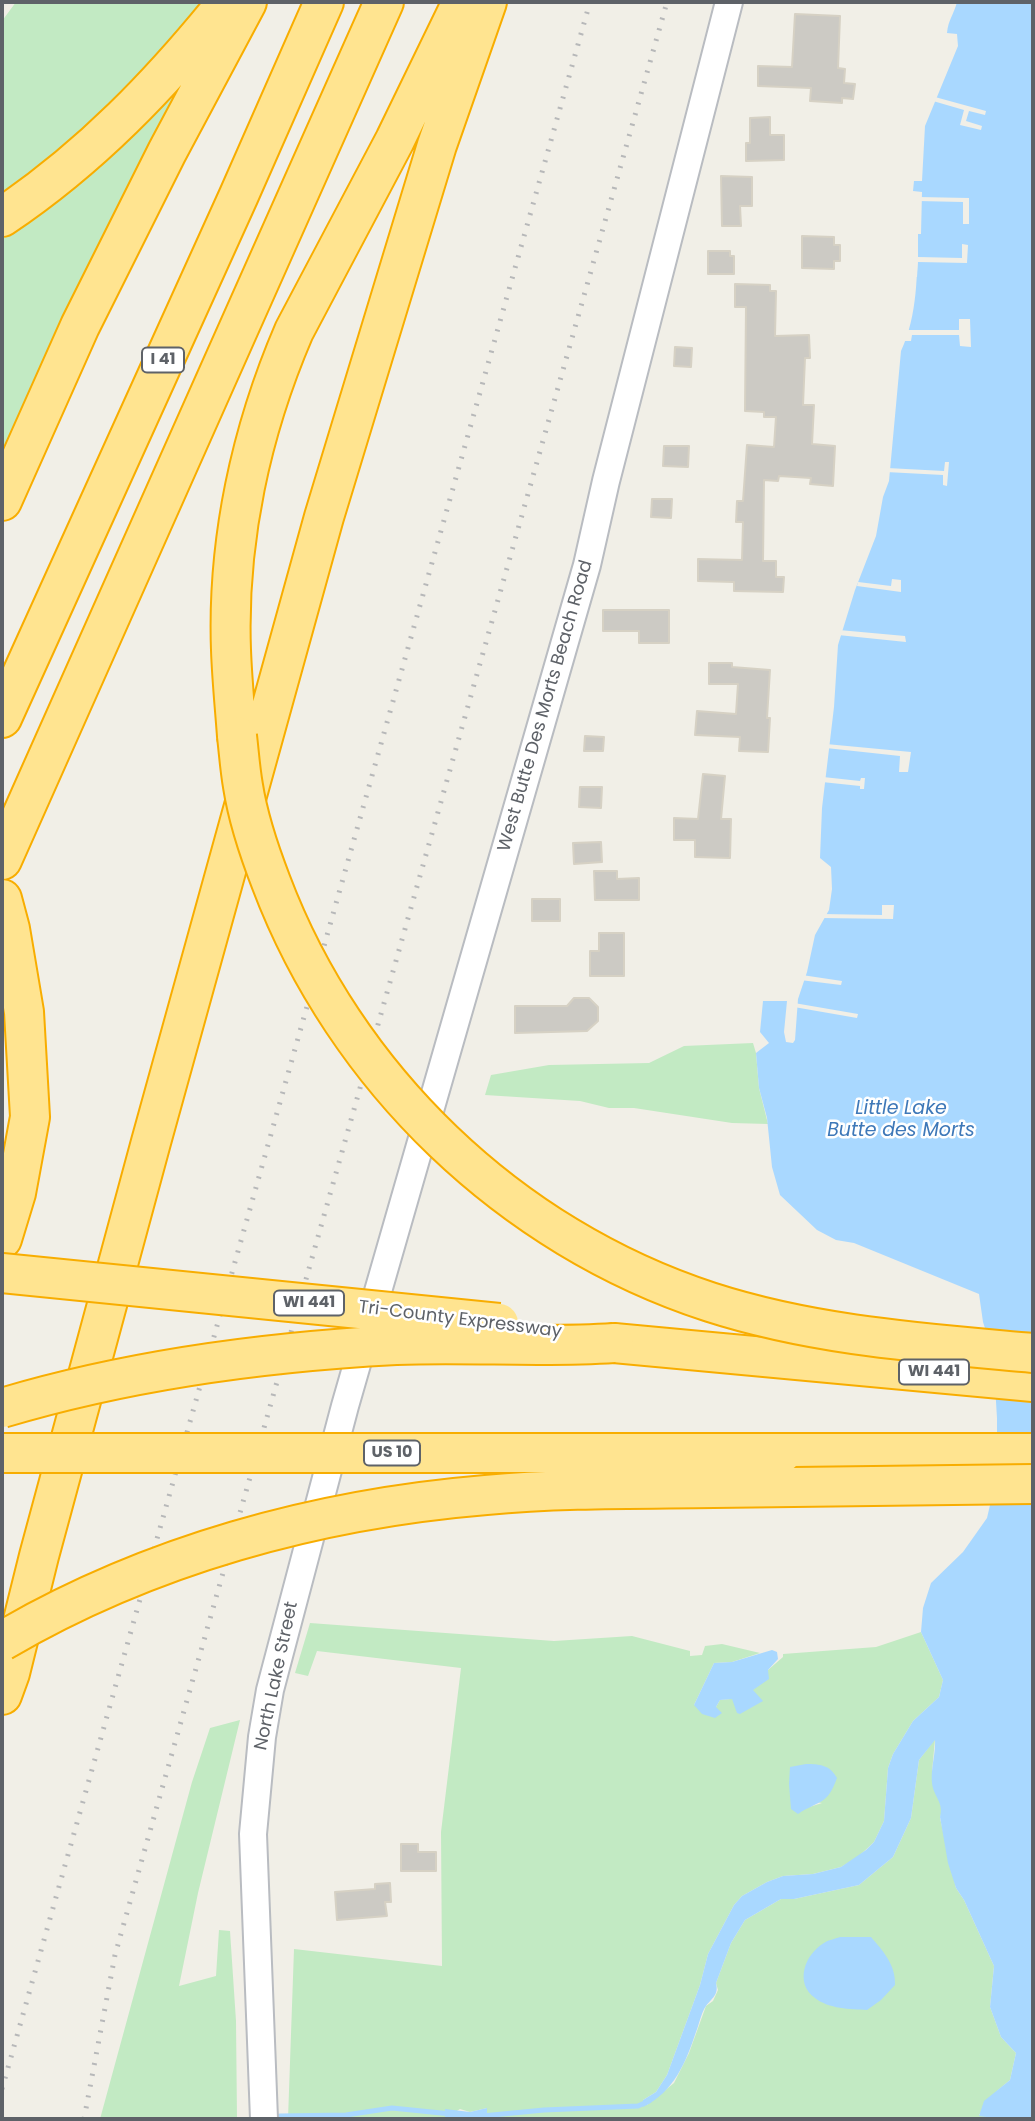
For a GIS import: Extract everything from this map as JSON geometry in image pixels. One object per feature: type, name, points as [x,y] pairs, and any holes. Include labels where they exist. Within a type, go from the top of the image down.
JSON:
[{"type":"highway","points":[[2,217],[34,195],[111,131],[164,77],[227,2]]},
{"type":"highway","points":[[2,501],[80,326],[167,152],[247,2]]},
{"type":"highway","name":"I 41","points":[[2,718],[324,2]]},
{"type":"highway","points":[[2,860],[384,2]]},
{"type":"highway","points":[[462,2],[414,105],[294,331],[281,362],[253,453],[241,504],[234,561],[231,649],[243,787],[265,867],[300,948],[323,991],[394,1090],[433,1132],[503,1193],[538,1218],[587,1248],[638,1273],[708,1302],[770,1320],[830,1332],[1033,1353]]},
{"type":"highway","points":[[2,1695],[324,517],[437,145],[487,2]]},
{"type":"highway","points":[[2,899],[10,929],[24,1013],[30,1117],[16,1193],[2,1239]]},
{"type":"highway","name":"Tri-County Expressway","points":[[2,1273],[557,1329],[614,1343],[1033,1382]]},
{"type":"highway","points":[[2,1408],[103,1381],[225,1360],[397,1345],[565,1346],[614,1343]]},
{"type":"highway","name":"US 10","points":[[2,1452],[1033,1454]]},
{"type":"highway","points":[[2,1641],[120,1582],[201,1552],[302,1522],[368,1510],[486,1495],[592,1490],[1033,1484]]},
{"type":"street","name":"West Butte Des Morts Beach Road","points":[[345,1406],[587,565],[606,481],[729,2]]},
{"type":"street","name":"North Lake Street","points":[[264,2119],[253,1834],[261,1737],[278,1657],[345,1406]]},
{"type":"green space","points":[[16,2],[208,2],[124,99],[2,198],[2,21]]},
{"type":"green space","points":[[183,90],[2,466],[2,239],[72,191],[174,91]]},
{"type":"green space","points":[[753,1043],[759,1088],[768,1124],[732,1123],[634,1108],[609,1108],[580,1101],[485,1095],[491,1075],[549,1065],[649,1063],[684,1046]]},
{"type":"green space","points":[[310,1623],[554,1641],[632,1636],[690,1651],[690,1656],[702,1655],[705,1646],[722,1644],[760,1653],[732,1662],[714,1663],[694,1705],[716,1707],[720,1700],[740,1698],[768,1679],[768,1670],[783,1654],[876,1647],[921,1632],[943,1680],[939,1697],[913,1721],[893,1754],[888,1768],[884,1821],[874,1842],[858,1857],[841,1867],[813,1874],[783,1876],[742,1896],[734,1905],[708,1954],[700,1985],[667,2075],[656,2092],[643,2100],[647,2105],[674,2083],[689,2053],[706,2006],[713,2001],[718,1990],[716,1983],[731,1943],[745,1920],[781,1899],[794,1899],[859,1885],[893,1857],[911,1818],[919,1760],[935,1739],[932,1772],[956,1888],[994,1966],[990,2007],[1001,2037],[1016,2053],[1010,2080],[998,2090],[979,2115],[1001,2119],[487,2119],[487,2108],[470,2112],[460,2109],[445,2118],[455,2119],[288,2119],[294,1949],[442,1966],[441,1832],[461,1668],[317,1651],[308,1676],[295,1673]],"holes":[[[791,1799],[822,1803],[806,1808],[791,1809]]]},
{"type":"green space","points":[[240,1720],[198,1893],[179,1986],[216,1976],[219,1930],[230,1931],[236,2021],[237,2119],[100,2119],[192,1782],[210,1728]]},
{"type":"water","name":"Little Lake Butte des Morts","points":[[957,2],[1033,2],[1033,2119],[979,2116],[984,2101],[1010,2080],[1016,2053],[1001,2037],[990,2007],[994,1966],[956,1888],[948,1863],[940,1806],[932,1785],[935,1740],[919,1760],[911,1818],[893,1857],[859,1885],[794,1899],[781,1899],[745,1920],[731,1943],[716,1983],[716,1993],[703,2012],[683,2065],[671,2085],[643,2107],[643,2100],[656,2092],[667,2075],[700,1985],[708,1954],[734,1905],[742,1896],[783,1876],[813,1874],[841,1867],[874,1842],[884,1821],[888,1768],[893,1754],[913,1721],[939,1697],[943,1680],[921,1632],[923,1608],[931,1583],[963,1552],[987,1518],[997,1475],[993,1353],[983,1322],[979,1294],[854,1243],[836,1240],[817,1230],[780,1195],[772,1167],[756,1053],[769,1043],[760,1032],[763,1001],[787,1001],[784,1032],[786,1042],[793,1043],[795,1040],[798,999],[815,935],[829,910],[831,867],[820,858],[822,808],[838,645],[876,536],[883,497],[889,481],[901,351],[914,308],[918,234],[921,234],[922,192],[913,191],[914,181],[922,181],[925,126],[958,46],[957,34],[947,33]]},
{"type":"water","points":[[772,1650],[777,1652],[778,1659],[768,1670],[769,1679],[753,1690],[763,1701],[740,1714],[737,1713],[732,1699],[720,1700],[716,1707],[722,1713],[715,1718],[702,1714],[694,1705],[714,1663],[732,1662]]},
{"type":"water","points":[[806,1764],[824,1766],[837,1778],[826,1798],[798,1814],[791,1809],[790,1767]]},
{"type":"water","points":[[840,1937],[871,1937],[888,1959],[893,1971],[895,1985],[867,2010],[827,2004],[815,1998],[805,1985],[804,1969],[812,1954],[826,1942]]},
{"type":"water","points":[[487,2108],[487,2119],[445,2118],[445,2109],[470,2112]]},
{"type":"pier","points":[[935,97],[986,111],[985,115],[969,111],[966,121],[982,126],[981,130],[960,125],[964,110],[933,101]]},
{"type":"pier","points":[[918,197],[969,198],[969,224],[963,224],[963,202],[918,201]]},
{"type":"pier","points":[[915,233],[918,233],[918,257],[962,258],[962,244],[968,245],[967,263],[918,262],[917,277],[914,277]]},
{"type":"pier","points":[[959,319],[970,319],[971,347],[960,346],[959,335],[912,335],[911,341],[902,341],[905,330],[959,330]]},
{"type":"pier","points":[[945,462],[949,462],[947,486],[943,485],[943,475],[886,472],[887,468],[944,471]]},
{"type":"pier","points":[[892,579],[901,580],[901,592],[857,586],[858,582],[891,586]]},
{"type":"pier","points":[[839,630],[905,636],[906,642],[838,635]]},
{"type":"pier","points":[[826,744],[911,752],[908,772],[899,772],[900,756],[826,748]]},
{"type":"pier","points":[[823,777],[860,781],[865,778],[864,789],[860,789],[860,786],[822,782]]},
{"type":"pier","points":[[882,905],[894,905],[893,919],[822,918],[822,914],[882,915]]},
{"type":"pier","points":[[802,975],[842,981],[841,985],[800,980]]},
{"type":"pier","points":[[794,1003],[858,1014],[857,1018],[794,1007]]},
{"type":"building","points":[[795,14],[840,16],[838,68],[845,69],[844,83],[855,84],[853,99],[842,98],[842,103],[810,101],[811,88],[758,86],[758,66],[792,67]]},
{"type":"building","points":[[770,117],[770,135],[784,135],[784,160],[746,161],[746,143],[750,143],[750,118]]},
{"type":"building","points":[[721,176],[752,177],[752,206],[740,206],[741,226],[722,226]]},
{"type":"building","points":[[802,236],[834,237],[834,245],[840,245],[840,261],[834,261],[834,269],[802,268]]},
{"type":"building","points":[[708,251],[730,251],[730,256],[734,256],[734,274],[708,274]]},
{"type":"building","points":[[735,284],[770,285],[770,291],[776,291],[775,336],[809,335],[810,358],[805,358],[803,405],[814,405],[812,444],[835,446],[833,486],[810,484],[811,478],[779,476],[778,481],[764,480],[763,561],[776,561],[776,577],[784,577],[783,592],[734,591],[734,582],[698,581],[698,559],[742,560],[743,522],[736,522],[737,501],[743,501],[747,445],[774,447],[776,417],[764,417],[764,412],[745,411],[746,307],[735,307]]},
{"type":"building","points":[[675,347],[692,348],[691,367],[674,366]]},
{"type":"building","points":[[664,446],[689,446],[688,467],[663,466]]},
{"type":"building","points":[[652,499],[672,499],[671,518],[651,517]]},
{"type":"building","points":[[603,610],[669,610],[669,643],[639,643],[639,631],[603,631]]},
{"type":"building","points":[[709,663],[732,663],[732,667],[770,670],[768,752],[739,751],[740,737],[695,735],[697,711],[736,714],[738,684],[709,684]]},
{"type":"building","points":[[585,736],[604,737],[603,751],[584,751]]},
{"type":"building","points":[[703,774],[725,776],[721,819],[731,819],[730,858],[695,857],[695,840],[674,840],[674,818],[698,819]]},
{"type":"building","points":[[580,787],[602,787],[601,808],[579,807]]},
{"type":"building","points":[[601,842],[602,862],[574,864],[573,843]]},
{"type":"building","points":[[594,871],[617,871],[617,879],[639,878],[639,900],[595,900]]},
{"type":"building","points":[[532,899],[560,899],[560,921],[532,921]]},
{"type":"building","points":[[599,933],[624,933],[624,976],[590,976],[590,951],[599,951]]},
{"type":"building","points":[[574,998],[589,998],[598,1007],[598,1021],[587,1031],[515,1033],[515,1006],[567,1006]]},
{"type":"building","points":[[401,1844],[418,1844],[418,1852],[436,1852],[436,1871],[401,1871]]},
{"type":"building","points":[[390,1883],[391,1902],[385,1902],[387,1916],[337,1920],[335,1892],[375,1889],[375,1884]]},
{"type":"waterway","points":[[482,2116],[638,2106],[649,2101]]},
{"type":"waterway","points":[[280,2116],[346,2115],[392,2108],[451,2114]]},
{"type":"railway","points":[[2,2089],[590,2]]},
{"type":"railway","points":[[84,2119],[115,1955],[667,2]]}]
